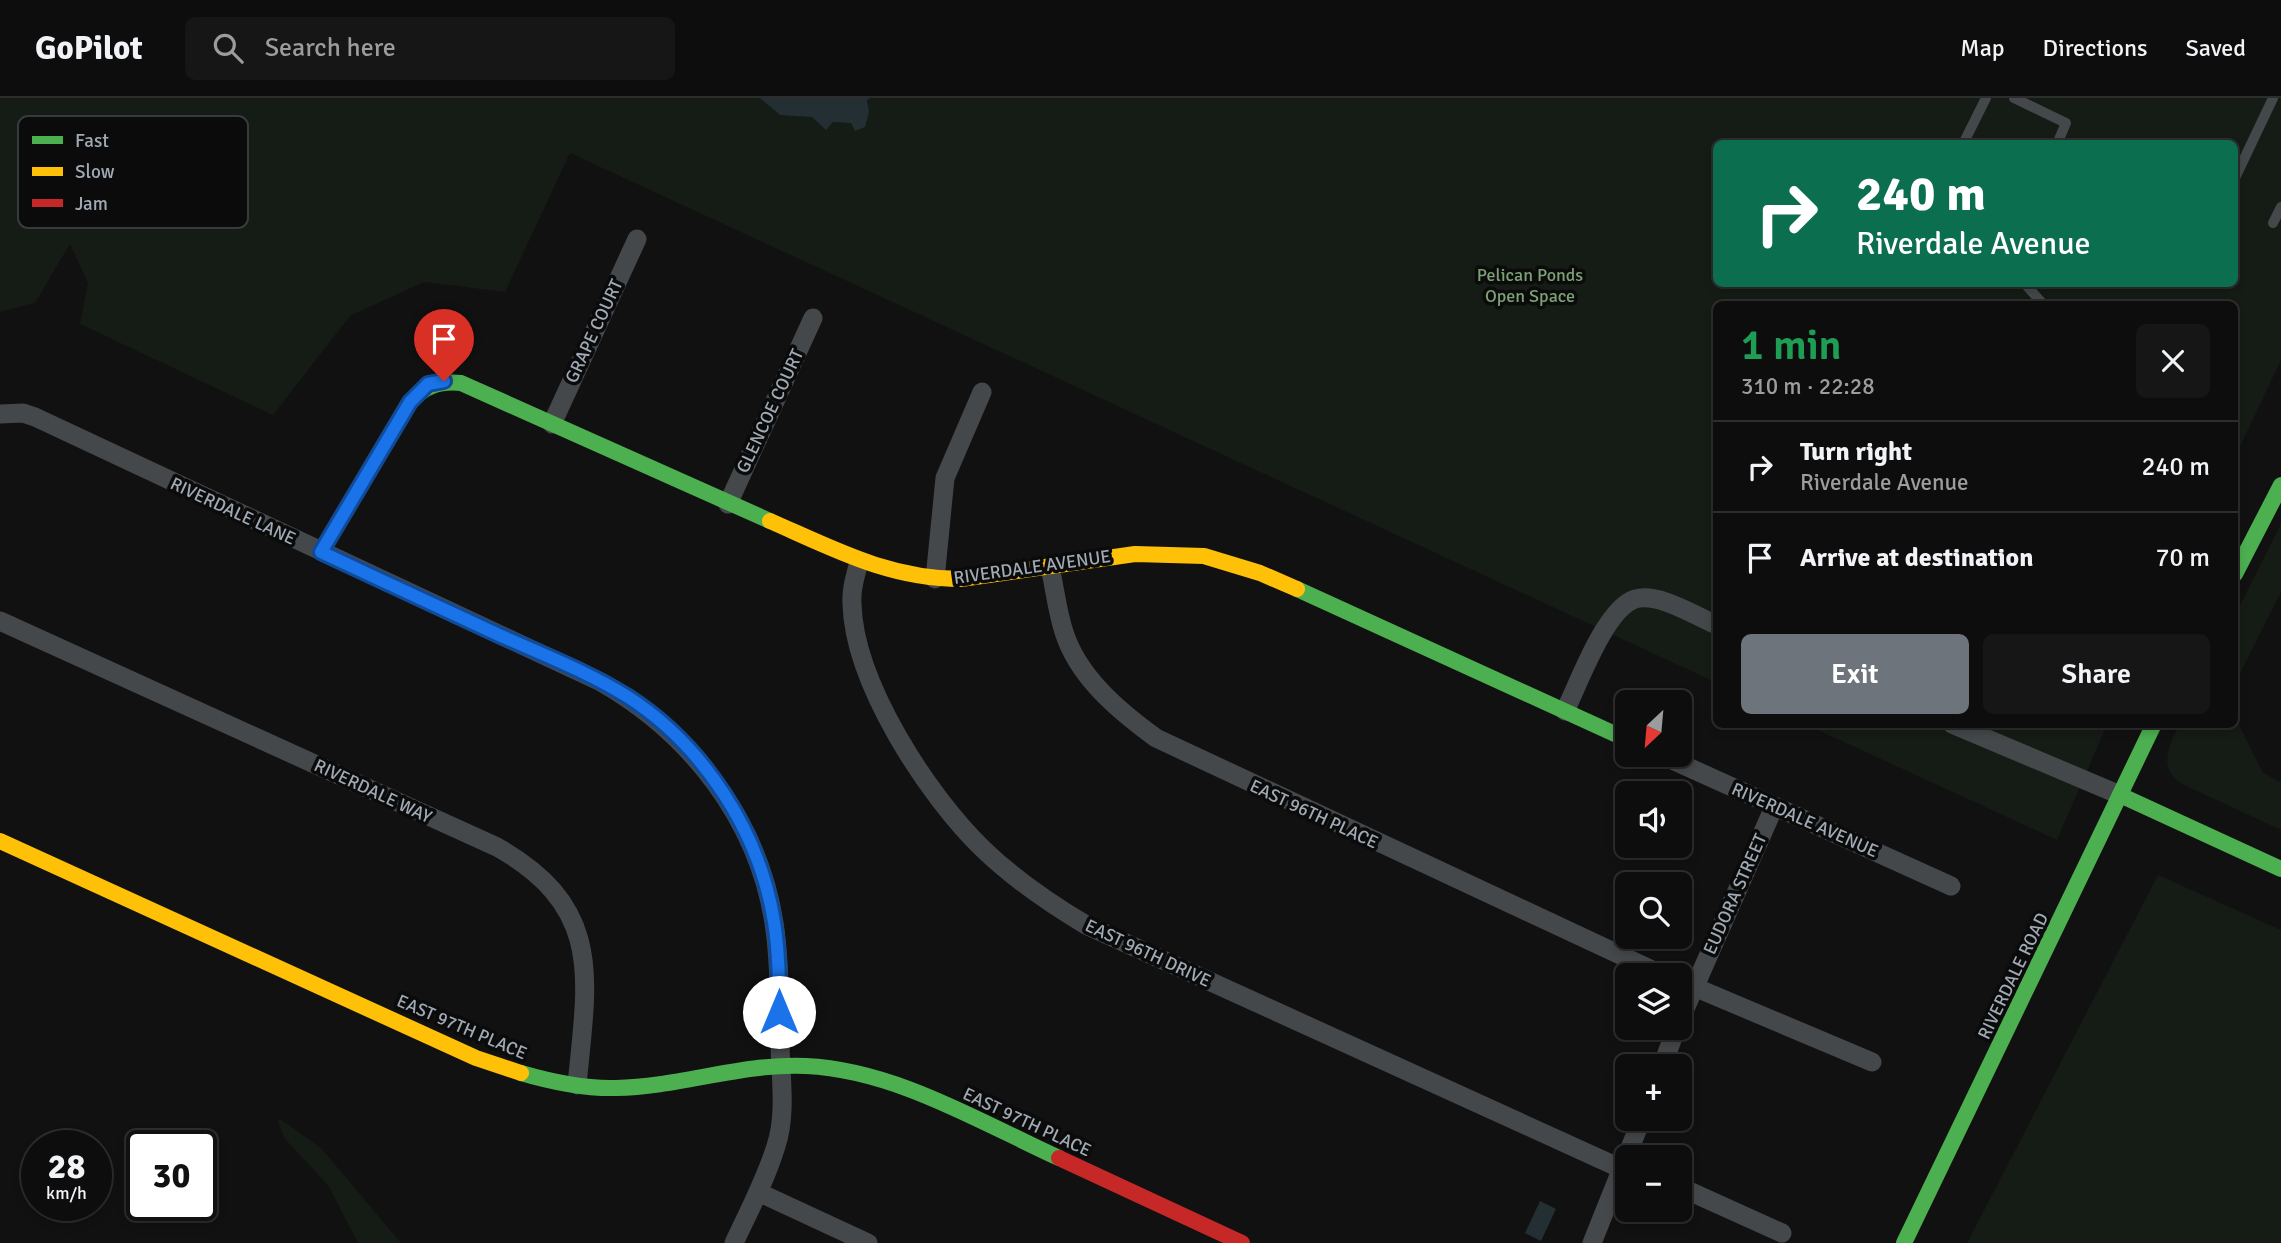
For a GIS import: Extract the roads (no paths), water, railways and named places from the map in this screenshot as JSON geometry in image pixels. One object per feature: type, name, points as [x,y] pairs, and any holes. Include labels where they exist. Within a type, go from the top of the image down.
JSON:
[{"type":"street","name":"GRAPE COURT","points":[[552,424],[637,239]]},
{"type":"street","name":"GLENCOE COURT","points":[[728,504],[813,318]]},
{"type":"street","name":"RIVERDALE AVENUE","points":[[321,552],[410,402],[428,384],[444,381],[461,383],[859,562],[935,579],[979,578],[1135,554],[1204,556],[1230,563],[1312,595],[1615,734]]},
{"type":"street","points":[[935,579],[945,478],[982,392]]},
{"type":"street","name":"RIVERDALE LANE","points":[[4,413],[35,417],[601,681],[651,715],[693,753],[716,782],[741,823],[764,881],[779,958],[780,1129],[758,1192],[734,1243]]},
{"type":"street","points":[[2238,568],[2281,485]]},
{"type":"street","name":"EAST 96TH DRIVE","points":[[859,562],[852,590],[852,608],[860,645],[884,709],[928,785],[971,837],[1023,884],[1086,925],[1615,1160]]},
{"type":"street","name":"EAST 96TH PLACE","points":[[1051,567],[1064,632],[1083,670],[1112,701],[1156,738],[1637,963]]},
{"type":"street","points":[[1565,711],[1615,612],[1636,599],[1660,601],[1713,623]]},
{"type":"street","name":"RIVERDALE WAY","points":[[0,621],[497,847],[531,868],[558,895],[569,912],[584,953],[586,985],[577,1085]]},
{"type":"street","points":[[1961,728],[2120,795],[2281,869]]},
{"type":"street","name":"RIVERDALE ROAD","points":[[1903,1243],[2026,995],[2152,728]]},
{"type":"street","name":"RIVERDALE AVENUE","points":[[1687,767],[1951,886]]},
{"type":"street","name":"EUDORA STREET","points":[[1692,974],[1774,807]]},
{"type":"street","name":"EAST 97TH PLACE","points":[[0,841],[476,1058],[523,1074],[577,1085],[635,1087],[738,1068],[817,1067],[861,1075],[930,1098],[1242,1243]]},
{"type":"street","points":[[1692,986],[1872,1062]]},
{"type":"street","points":[[1592,1243],[1615,1188]]},
{"type":"street","points":[[758,1192],[868,1243]]},
{"type":"street","points":[[1692,1192],[1782,1233]]},
{"type":"lane","points":[[1965,140],[1986,98]]},
{"type":"lane","points":[[2014,98],[2066,123],[2059,140]]},
{"type":"lane","points":[[2238,172],[2273,98]]},
{"type":"lane","points":[[2273,223],[2281,207]]},
{"type":"lane","points":[[2028,287],[2040,301]]},
{"type":"park label","name":"Pelican Ponds Open Space","points":[[1530,285]]}]
